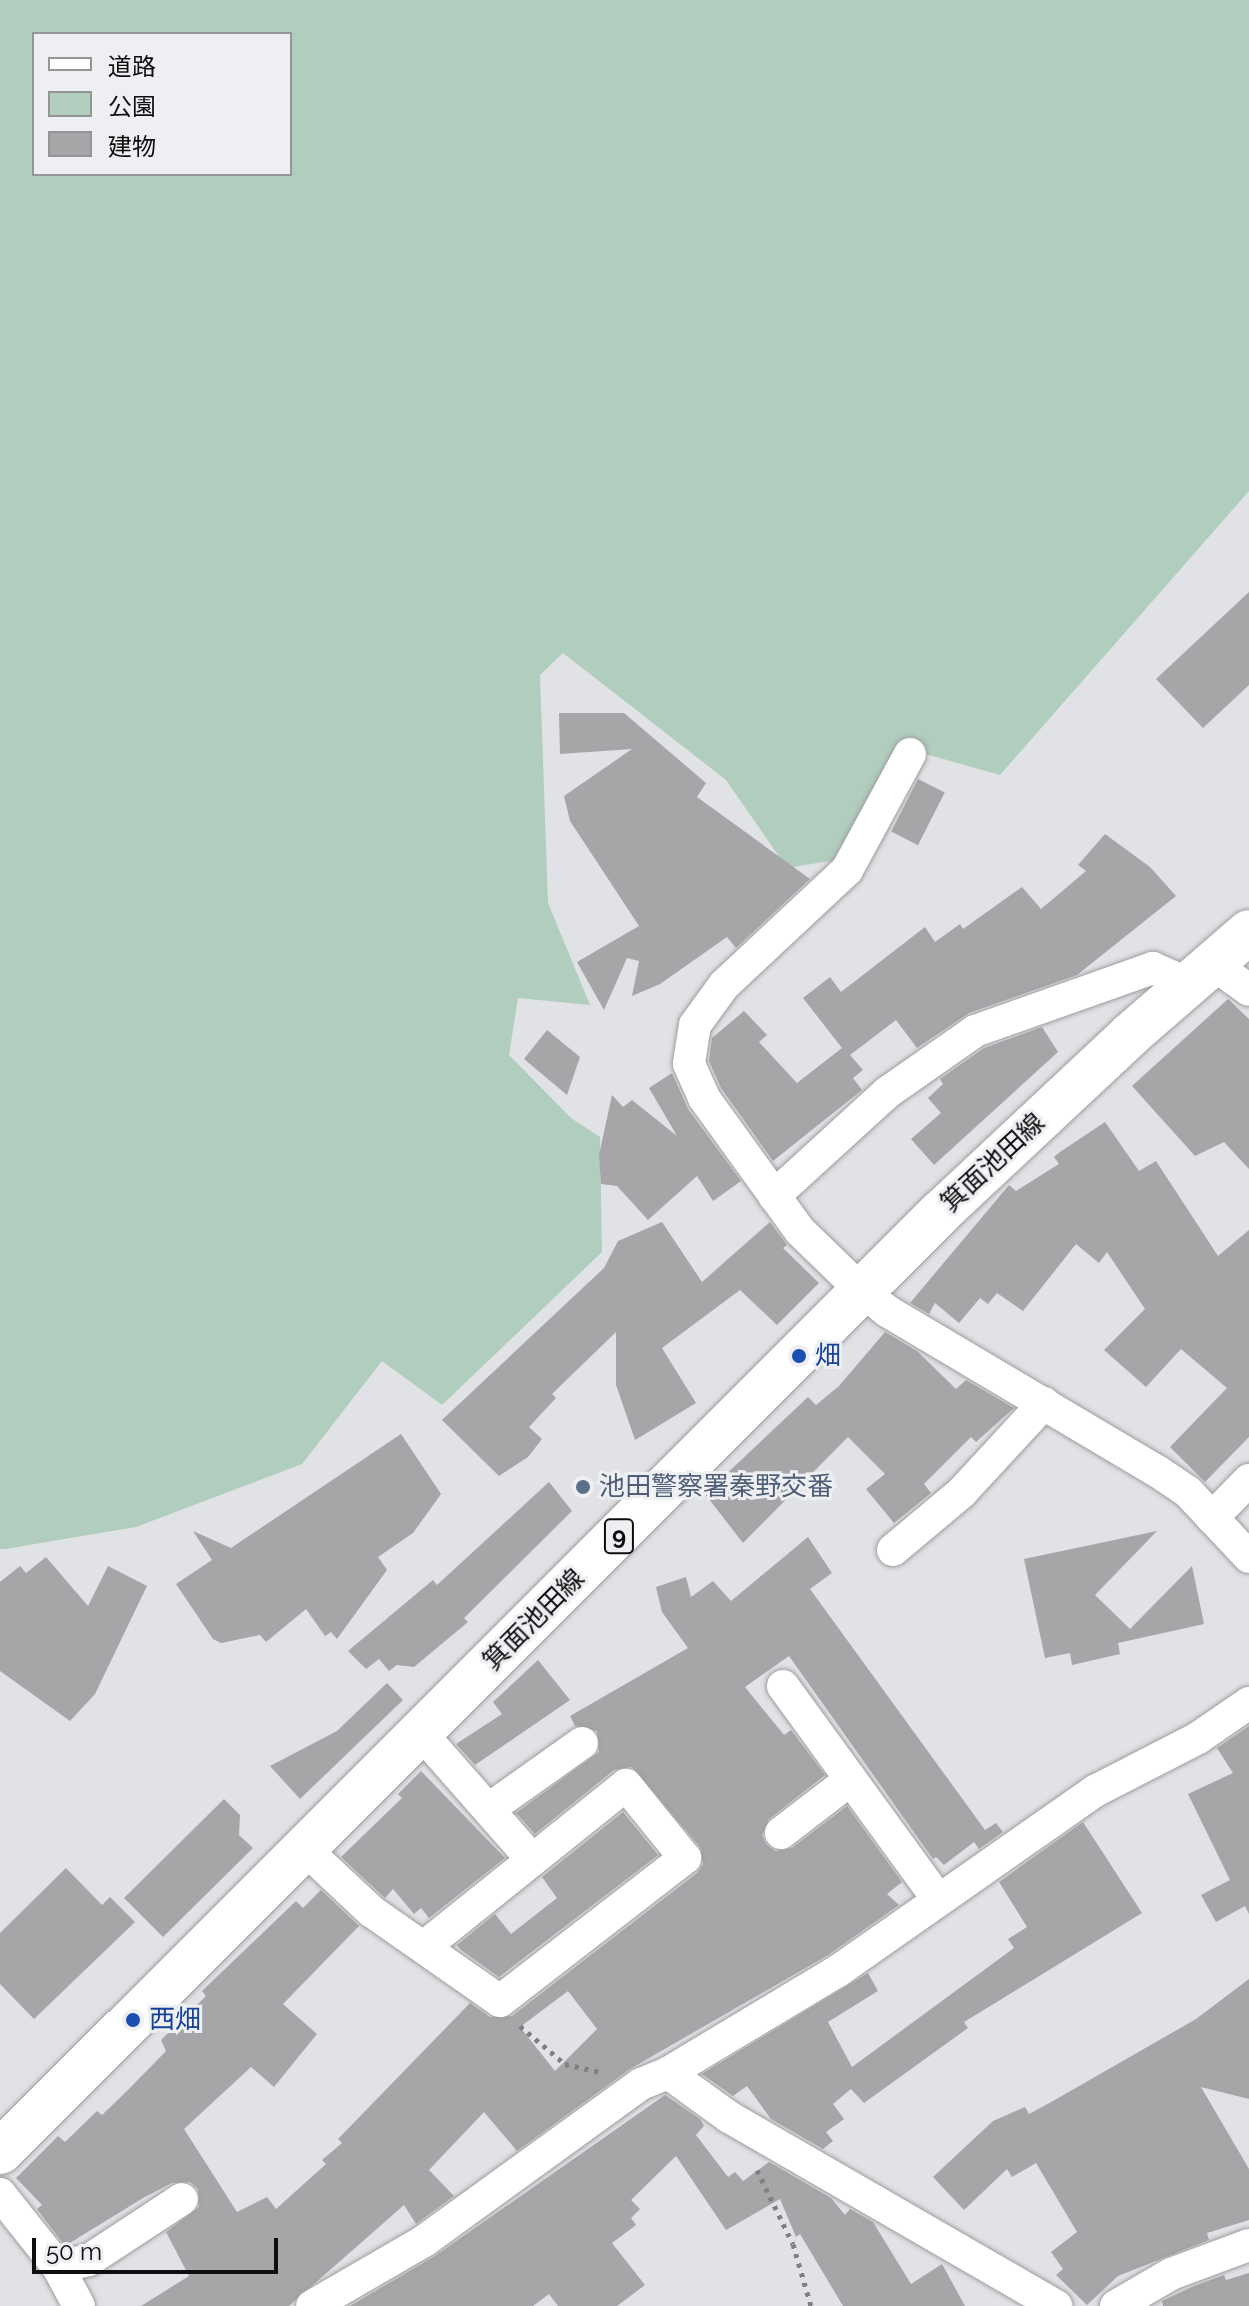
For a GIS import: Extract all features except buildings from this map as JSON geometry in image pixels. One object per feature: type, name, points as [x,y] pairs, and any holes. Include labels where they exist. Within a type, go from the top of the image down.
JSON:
[{"type":"main road","name":"箕面池田線","points":[[0,2152],[940,1213],[1249,932]]},
{"type":"street","points":[[910,754],[847,870],[724,985],[695,1025],[689,1064],[704,1098],[800,1231],[863,1292],[1157,1471],[1212,1518],[1249,1557]]},
{"type":"street","points":[[774,1196],[888,1092],[975,1031],[1153,968],[1201,974],[1249,990]]},
{"type":"street","points":[[893,1550],[962,1492],[1044,1403]]},
{"type":"street","points":[[1212,1518],[1249,1480]]},
{"type":"street","points":[[783,1686],[938,1899]]},
{"type":"street","points":[[312,2306],[424,2241],[654,2079],[838,1971],[1095,1791],[1198,1738],[1249,1703]]},
{"type":"street","points":[[421,1733],[530,1857]]},
{"type":"street","points":[[489,1809],[582,1743]]},
{"type":"street","points":[[781,1833],[851,1779]]},
{"type":"street","points":[[305,1849],[371,1911],[500,2001],[685,1858],[626,1785],[530,1857],[424,1947]]},
{"type":"street","points":[[654,2079],[729,2117],[1056,2306]]},
{"type":"street","points":[[0,2194],[58,2267],[79,2306]]},
{"type":"street","points":[[58,2267],[89,2260],[182,2199]]},
{"type":"street","points":[[1116,2306],[1171,2274],[1249,2245]]},
{"type":"path","points":[[500,2001],[508,2015],[565,2064],[654,2079]]},
{"type":"path","points":[[755,2167],[793,2244],[811,2306]]},
{"type":"green space","points":[[0,0],[1249,0],[1249,491],[1000,775],[901,747],[836,860],[787,868],[726,780],[563,653],[540,675],[548,903],[590,1005],[518,998],[509,1055],[571,1118],[600,1137],[602,1252],[442,1405],[382,1361],[302,1464],[136,1527],[0,1549]]},
{"type":"place","name":"畑","points":[[799,1356]]},
{"type":"place","name":"池田警察署秦野交番","points":[[583,1487]]},
{"type":"place","name":"西畑","points":[[133,2020]]}]
